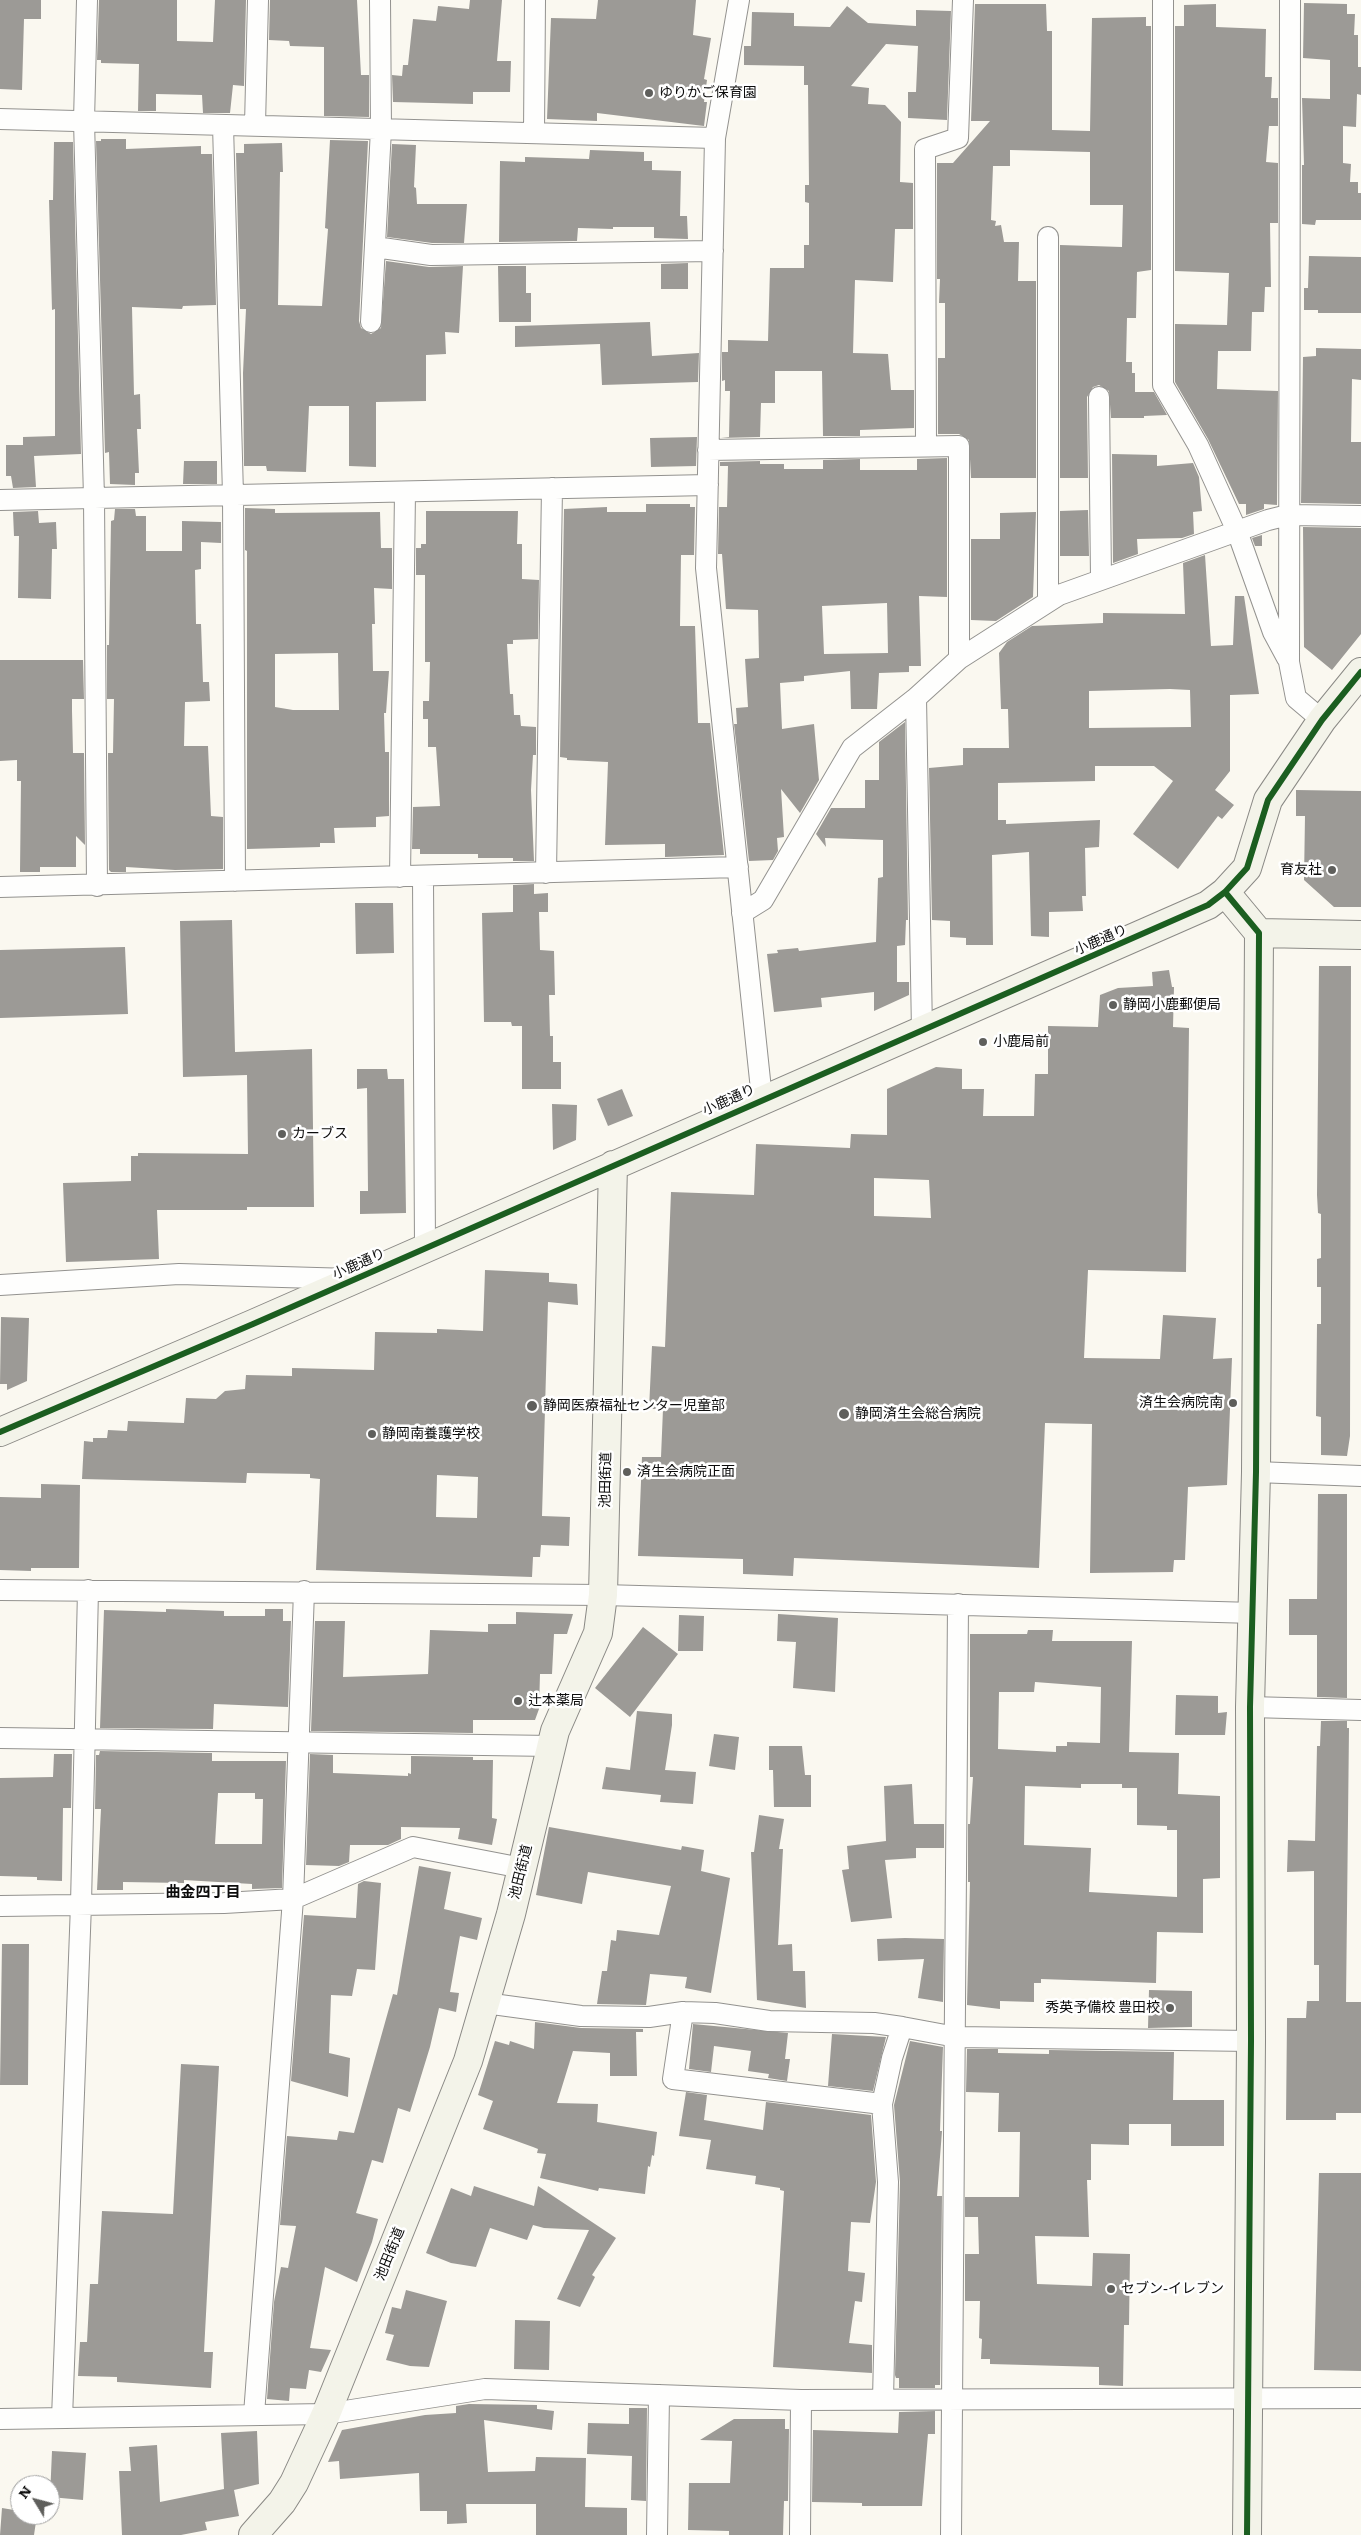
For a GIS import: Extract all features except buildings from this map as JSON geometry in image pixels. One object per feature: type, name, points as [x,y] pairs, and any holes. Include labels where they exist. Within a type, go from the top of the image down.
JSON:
[{"type":"street","points":[[87,0],[84,121],[94,498],[97,886]]},
{"type":"street","points":[[255,126],[258,0]]},
{"type":"street","points":[[371,322],[381,129],[380,0]]},
{"type":"street","points":[[534,133],[535,0]]},
{"type":"street","points":[[739,0],[715,138],[706,568],[762,1099]]},
{"type":"street","points":[[926,445],[925,149],[958,138],[963,0]]},
{"type":"street","points":[[1163,0],[1163,385],[1198,444],[1237,532],[1273,632],[1289,662]]},
{"type":"street","points":[[1290,0],[1289,662],[1296,698],[1322,720]]},
{"type":"street","points":[[0,119],[715,138]]},
{"type":"street","points":[[223,125],[233,495],[235,880]]},
{"type":"street","points":[[1048,237],[1048,602]]},
{"type":"street","points":[[375,247],[431,255],[713,251]]},
{"type":"street","points":[[1099,397],[1101,579]]},
{"type":"street","points":[[708,450],[926,445],[959,446],[959,659]]},
{"type":"street","points":[[0,500],[708,484]]},
{"type":"street","points":[[546,873],[552,488]]},
{"type":"street","points":[[400,877],[405,492]]},
{"type":"street","points":[[742,913],[763,900],[852,748],[916,698],[959,659],[1059,595],[1101,579],[1288,515],[1361,516]]},
{"type":"street","name":"小鹿通り","points":[[0,1432],[356,1279],[762,1099],[1189,915],[1208,905],[1225,892],[1247,868],[1268,800],[1322,720],[1361,672]]},
{"type":"street","points":[[916,698],[922,1031]]},
{"type":"street","points":[[0,887],[97,886],[235,880],[738,867]]},
{"type":"street","points":[[423,876],[425,1248]]},
{"type":"street","points":[[1225,892],[1259,933],[1256,1472],[1254,1614],[1250,1707],[1251,2041],[1247,2535]]},
{"type":"street","points":[[1259,933],[1361,935]]},
{"type":"street","name":"池田街道","points":[[252,2535],[282,2502],[294,2482],[326,2414],[468,2061],[522,1868],[555,1731],[598,1633],[603,1594],[613,1165]]},
{"type":"street","points":[[0,1285],[178,1274],[356,1279]]},
{"type":"street","points":[[1256,1472],[1361,1476]]},
{"type":"street","points":[[0,1590],[603,1594],[1254,1614]]},
{"type":"street","points":[[62,2418],[81,1904],[88,1590]]},
{"type":"street","points":[[254,2414],[293,1899],[304,1591]]},
{"type":"street","points":[[951,2535],[958,1604]]},
{"type":"street","points":[[1250,1707],[1361,1710]]},
{"type":"street","points":[[0,1738],[552,1746]]},
{"type":"street","points":[[0,1906],[224,1903],[293,1899],[413,1847],[522,1868]]},
{"type":"street","points":[[485,2003],[581,2016],[649,2017],[683,2012],[715,2013],[769,2021],[874,2023],[956,2037],[1251,2041]]},
{"type":"street","points":[[683,2012],[673,2079],[882,2104]]},
{"type":"street","points":[[883,2399],[888,2182],[882,2104],[892,2058],[902,2027]]},
{"type":"street","points":[[0,2418],[326,2414],[485,2389],[801,2400],[883,2399],[951,2401],[1361,2398]]},
{"type":"street","points":[[657,2535],[658,2396]]},
{"type":"street","points":[[800,2535],[801,2400]]},
{"type":"cycle path","points":[[0,1432],[253,1324],[1208,905],[1225,892],[1247,868],[1268,800],[1322,720],[1361,672]]},
{"type":"cycle path","points":[[1225,892],[1259,933],[1256,1472],[1250,1707],[1251,2041],[1247,2535]]},
{"type":"place","name":"ゆりかご保育園","points":[[649,93]]},
{"type":"place","name":"育友社","points":[[1332,870]]},
{"type":"place","name":"静岡小鹿郵便局","points":[[1113,1005]]},
{"type":"place","name":"小鹿局前","points":[[983,1042]]},
{"type":"place","name":"カーブス","points":[[282,1134]]},
{"type":"place","name":"済生会病院南","points":[[1233,1403]]},
{"type":"place","name":"静岡医療福祉センター児童部","points":[[532,1406]]},
{"type":"place","name":"静岡済生会総合病院","points":[[844,1414]]},
{"type":"place","name":"静岡南養護学校","points":[[372,1434]]},
{"type":"place","name":"済生会病院正面","points":[[627,1472]]},
{"type":"place","name":"辻本薬局","points":[[518,1701]]},
{"type":"place","name":"秀英予備校 豊田校","points":[[1170,2008]]},
{"type":"place","name":"セブン-イレブン","points":[[1111,2289]]},
{"type":"district","name":"曲金四丁目","points":[[203,1893]]}]
